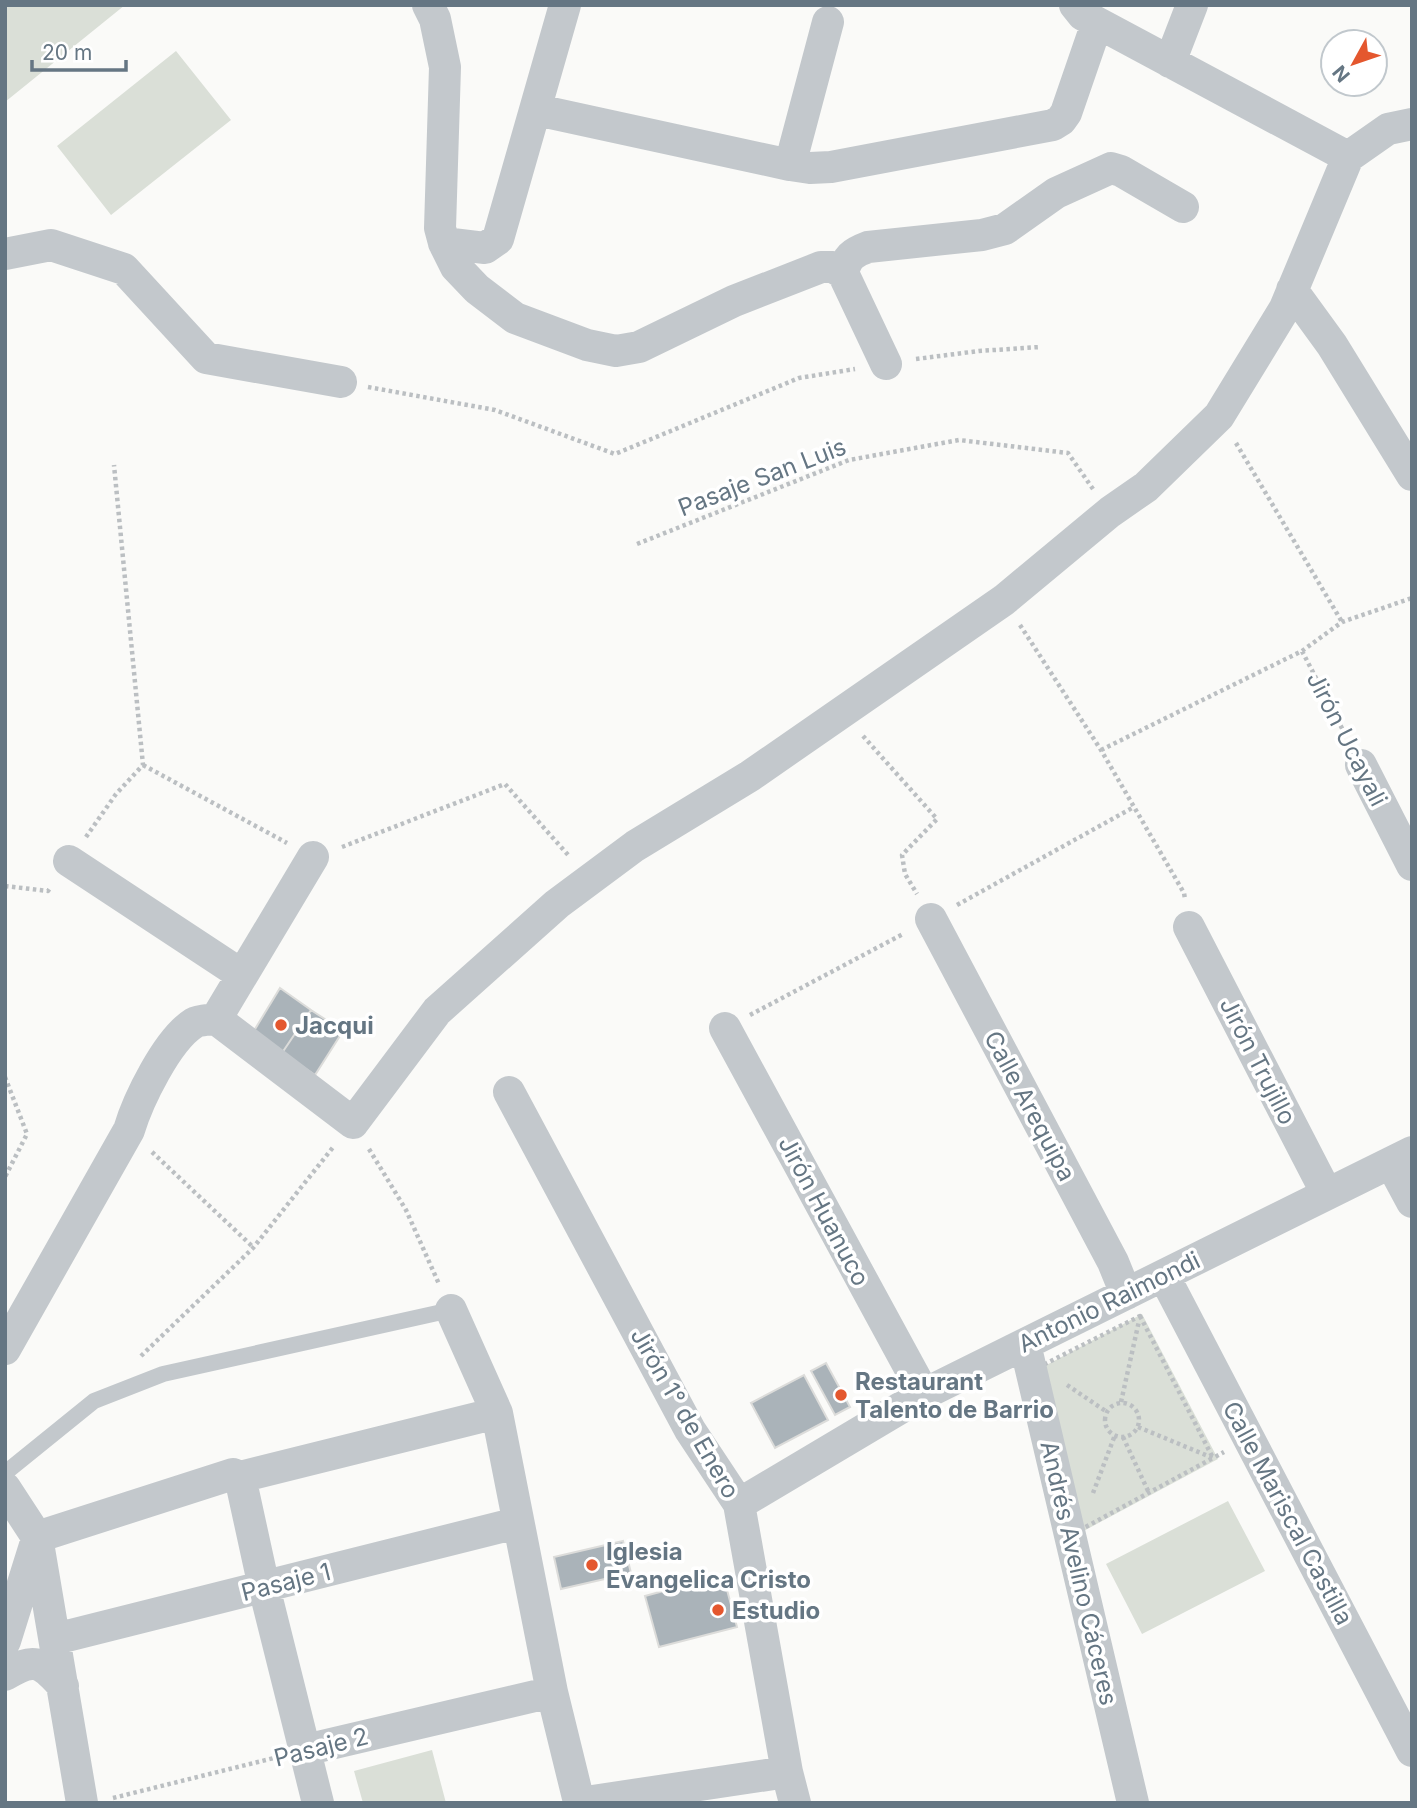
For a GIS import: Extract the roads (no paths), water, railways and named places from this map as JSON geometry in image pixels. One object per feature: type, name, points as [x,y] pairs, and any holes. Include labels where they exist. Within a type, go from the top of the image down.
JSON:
[{"type":"street","points":[[444,243],[485,248],[498,239],[565,5]]},
{"type":"street","points":[[1170,62],[1192,5]]},
{"type":"street","points":[[435,10],[445,67],[440,228],[456,267],[477,289],[515,318],[587,345],[616,351],[639,347],[734,301],[821,267],[833,267],[843,273],[886,364]]},
{"type":"street","points":[[537,110],[790,165],[831,167],[1053,125],[1066,113],[1086,14],[1348,157]]},
{"type":"street","points":[[790,165],[828,22]]},
{"type":"street","points":[[5,1349],[129,1130],[136,1108],[172,1044],[196,1021],[216,1019],[353,1123],[437,1012],[556,904],[635,846],[750,776],[1004,600],[1110,512],[1146,487],[1219,416],[1285,308],[1348,157],[1388,129],[1412,124]]},
{"type":"street","points":[[843,273],[847,258],[868,247],[982,235],[1005,229],[1056,193],[1111,168],[1183,207]]},
{"type":"street","points":[[5,254],[51,245],[124,269],[206,358],[341,382]]},
{"type":"street","points":[[1292,290],[1332,345],[1412,475]]},
{"type":"street","name":"Jirón Ucayali","points":[[1361,765],[1412,865]]},
{"type":"street","points":[[216,1019],[313,858]]},
{"type":"street","points":[[69,861],[242,975]]},
{"type":"street","name":"Calle Arequipa","points":[[931,919],[1113,1262],[1133,1305]]},
{"type":"street","name":"Jirón Trujillo","points":[[1189,927],[1327,1194]]},
{"type":"street","name":"Jirón Huanuco","points":[[725,1028],[923,1394]]},
{"type":"street","name":"Jirón 1° de Enero","points":[[509,1092],[690,1430],[739,1504],[787,1772],[795,1803]]},
{"type":"street","points":[[1401,1157],[1412,1202]]},
{"type":"street","name":"Antonio Raimondi","points":[[739,1504],[923,1394],[1025,1344],[1133,1305],[1164,1276],[1401,1157]]},
{"type":"street","name":"Calle Mariscal Castilla","points":[[1164,1276],[1412,1751]]},
{"type":"street","points":[[451,1310],[497,1413],[552,1692],[579,1802],[787,1772]]},
{"type":"street","name":"Andrés Avelino Cáceres","points":[[1025,1344],[1078,1528],[1133,1803]]},
{"type":"street","points":[[37,1537],[233,1474],[240,1477],[497,1413]]},
{"type":"street","points":[[240,1477],[264,1587],[318,1803]]},
{"type":"street","points":[[5,1488],[37,1537],[63,1686],[94,1801]]},
{"type":"street","name":"Pasaje 1","points":[[55,1639],[517,1523]]},
{"type":"street","points":[[5,1640],[37,1537]]},
{"type":"street","points":[[5,1675],[26,1663],[38,1663],[50,1670],[63,1686]]},
{"type":"street","name":"Pasaje 2","points":[[305,1750],[552,1692]]},
{"type":"lane","points":[[5,1473],[94,1401],[163,1374],[451,1310]]},
{"type":"place","name":"Jacqui","points":[[281,1025]]},
{"type":"place","name":"Restaurant Talento de Barrio","points":[[841,1395]]},
{"type":"place","name":"Iglesia Evangelica Cristo","points":[[592,1565]]},
{"type":"place","name":"Estudio","points":[[718,1610]]}]
